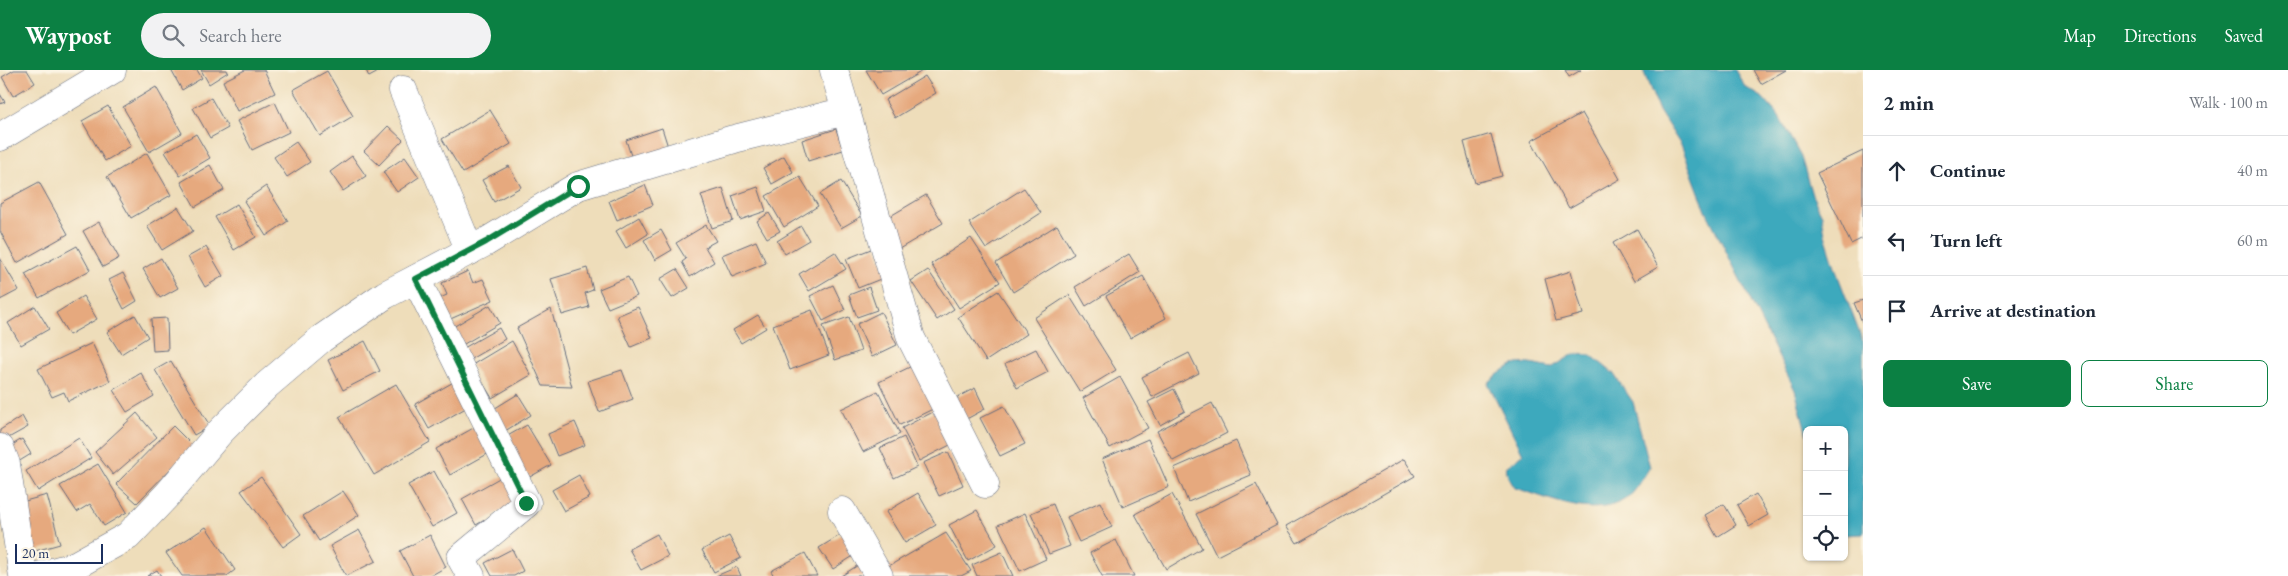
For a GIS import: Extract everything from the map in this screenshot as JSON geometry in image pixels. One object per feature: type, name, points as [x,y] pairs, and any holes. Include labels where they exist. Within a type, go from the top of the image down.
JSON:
[{"type":"street","points":[[0,137],[112,70]]},
{"type":"street","points":[[834,70],[911,338],[985,484]]},
{"type":"street","points":[[403,90],[470,251]]},
{"type":"street","points":[[0,448],[6,464],[7,512],[28,575],[74,566],[128,536],[168,494],[220,432],[267,385],[321,339],[385,295],[470,251],[578,186],[734,139],[846,111]]},
{"type":"street","points":[[416,279],[526,503],[461,558],[470,576]]},
{"type":"street","points":[[842,511],[879,576]]},
{"type":"water","points":[[1643,70],[1735,70],[1745,87],[1762,97],[1778,115],[1801,157],[1812,195],[1822,215],[1825,235],[1838,276],[1863,342],[1863,534],[1848,535],[1848,426],[1805,426],[1795,390],[1706,211],[1682,147],[1659,111]]},
{"type":"water","points":[[1574,354],[1591,355],[1613,373],[1633,402],[1650,467],[1637,488],[1627,498],[1614,505],[1586,508],[1557,502],[1515,488],[1508,477],[1506,467],[1523,454],[1488,383],[1510,366],[1530,364],[1551,368]]},
{"type":"building","points":[[14,70],[27,70],[35,83],[13,96],[2,77]]},
{"type":"building","points":[[171,70],[197,70],[202,78],[182,90]]},
{"type":"building","points":[[201,70],[227,70],[228,72],[209,84]]},
{"type":"building","points":[[245,70],[264,70],[275,93],[237,111],[223,81]]},
{"type":"building","points":[[366,70],[382,70],[369,77]]},
{"type":"building","points":[[866,70],[924,70],[881,95]]},
{"type":"building","points":[[1565,70],[1581,70],[1569,77]]},
{"type":"building","points":[[1753,70],[1786,70],[1761,84]]},
{"type":"building","points":[[327,71],[353,116],[320,136],[293,90]]},
{"type":"building","points":[[925,76],[936,93],[895,118],[885,100]]},
{"type":"building","points":[[156,87],[182,133],[149,152],[123,107]]},
{"type":"building","points":[[0,94],[5,102],[0,104]]},
{"type":"building","points":[[211,98],[228,128],[210,138],[193,108]]},
{"type":"building","points":[[275,102],[289,132],[252,150],[237,121]]},
{"type":"building","points":[[108,106],[131,146],[105,161],[82,121]]},
{"type":"building","points":[[490,110],[511,144],[463,173],[442,139]]},
{"type":"building","points":[[1582,113],[1620,179],[1569,208],[1531,141]]},
{"type":"building","points":[[388,126],[403,140],[379,165],[364,151]]},
{"type":"building","points":[[662,128],[669,150],[633,162],[626,140]]},
{"type":"building","points":[[836,129],[843,150],[808,161],[802,140]]},
{"type":"building","points":[[196,134],[210,158],[180,176],[165,152]]},
{"type":"building","points":[[1491,134],[1502,176],[1475,183],[1464,142]]},
{"type":"building","points":[[296,142],[310,162],[287,177],[274,157]]},
{"type":"building","points":[[1863,151],[1863,238],[1851,244],[1817,173]]},
{"type":"building","points":[[147,153],[171,195],[131,218],[107,177]]},
{"type":"building","points":[[352,156],[366,176],[343,191],[330,172]]},
{"type":"building","points":[[784,156],[793,172],[772,184],[763,168]]},
{"type":"building","points":[[405,157],[419,177],[397,192],[383,172]]},
{"type":"building","points":[[210,165],[224,190],[195,207],[181,182]]},
{"type":"building","points":[[509,166],[521,187],[494,202],[482,180]]},
{"type":"building","points":[[800,177],[818,206],[784,227],[766,196]]},
{"type":"building","points":[[841,181],[862,216],[841,228],[820,194]]},
{"type":"building","points":[[39,182],[68,234],[17,263],[0,231],[0,203]]},
{"type":"building","points":[[645,185],[653,205],[617,220],[609,201]]},
{"type":"building","points":[[266,186],[288,221],[266,236],[244,201]]},
{"type":"building","points":[[758,187],[766,211],[740,220],[732,196]]},
{"type":"building","points":[[723,188],[733,221],[712,228],[701,195]]},
{"type":"building","points":[[1024,188],[1041,213],[986,249],[969,223]]},
{"type":"building","points":[[926,195],[943,223],[899,249],[882,221]]},
{"type":"building","points":[[237,204],[256,237],[234,250],[215,217]]},
{"type":"building","points":[[178,207],[193,231],[162,250],[147,226]]},
{"type":"building","points":[[769,213],[780,231],[767,238],[757,221]]},
{"type":"building","points":[[639,217],[648,234],[626,248],[616,231]]},
{"type":"building","points":[[99,222],[119,258],[103,267],[83,231]]},
{"type":"building","points":[[706,225],[716,241],[705,247],[714,262],[690,277],[682,262],[686,259],[676,243]]},
{"type":"building","points":[[1057,225],[1074,254],[1013,292],[996,263]]},
{"type":"building","points":[[801,226],[809,240],[785,254],[777,241]]},
{"type":"building","points":[[1637,229],[1658,267],[1634,281],[1613,243]]},
{"type":"building","points":[[661,230],[672,250],[655,260],[644,240]]},
{"type":"building","points":[[971,238],[1000,282],[959,308],[931,264]]},
{"type":"building","points":[[756,241],[766,263],[732,277],[722,255]]},
{"type":"building","points":[[77,246],[90,270],[39,298],[25,274]]},
{"type":"building","points":[[206,247],[223,276],[205,287],[188,257]]},
{"type":"building","points":[[876,247],[888,276],[858,288],[846,259]]},
{"type":"building","points":[[835,252],[846,269],[809,291],[799,274]]},
{"type":"building","points":[[1129,254],[1140,272],[1086,306],[1075,287]]},
{"type":"building","points":[[0,258],[19,290],[0,300]]},
{"type":"building","points":[[161,258],[178,288],[160,298],[143,269]]},
{"type":"building","points":[[587,268],[593,290],[585,293],[589,307],[562,315],[551,279]]},
{"type":"building","points":[[677,269],[689,288],[672,298],[660,279]]},
{"type":"building","points":[[928,270],[954,309],[937,320],[911,281]]},
{"type":"building","points":[[468,271],[473,283],[483,279],[493,300],[446,321],[437,299],[447,295],[442,283]]},
{"type":"building","points":[[1571,271],[1583,314],[1556,321],[1545,279]]},
{"type":"building","points":[[123,273],[137,301],[124,309],[109,280]]},
{"type":"building","points":[[1143,276],[1166,318],[1130,338],[1106,296]]},
{"type":"building","points":[[628,277],[637,296],[608,308],[599,289]]},
{"type":"building","points":[[833,285],[845,310],[823,321],[810,296]]},
{"type":"building","points":[[869,287],[877,310],[857,317],[849,295]]},
{"type":"building","points":[[998,291],[1027,334],[986,361],[958,317]]},
{"type":"building","points":[[1069,295],[1116,370],[1080,392],[1034,318]]},
{"type":"building","points":[[83,296],[97,319],[69,335],[56,313]]},
{"type":"building","points":[[1863,300],[1863,324],[1854,303]]},
{"type":"building","points":[[490,305],[500,323],[464,344],[453,327]]},
{"type":"building","points":[[35,306],[49,329],[21,345],[8,323]]},
{"type":"building","points":[[638,307],[652,338],[631,347],[617,316]]},
{"type":"building","points":[[551,309],[572,387],[543,386],[517,328]]},
{"type":"building","points":[[812,310],[829,355],[790,370],[773,325]]},
{"type":"building","points":[[881,312],[897,345],[872,357],[857,324]]},
{"type":"building","points":[[135,315],[148,337],[121,354],[107,332]]},
{"type":"building","points":[[758,315],[766,328],[741,343],[733,330]]},
{"type":"building","points":[[849,317],[861,351],[835,360],[823,326]]},
{"type":"building","points":[[167,318],[168,350],[153,351],[151,319]]},
{"type":"building","points":[[499,328],[505,339],[469,360],[462,349]]},
{"type":"building","points":[[365,341],[380,371],[343,390],[328,360]]},
{"type":"building","points":[[512,341],[531,375],[492,398],[472,365]]},
{"type":"building","points":[[92,343],[110,381],[68,401],[64,392],[52,397],[38,369]]},
{"type":"building","points":[[1036,349],[1048,372],[1017,388],[1005,364]]},
{"type":"building","points":[[1189,353],[1199,373],[1152,397],[1142,377]]},
{"type":"building","points":[[171,361],[210,426],[194,435],[155,370]]},
{"type":"building","points":[[916,364],[937,407],[900,425],[879,382]]},
{"type":"building","points":[[622,370],[633,399],[599,412],[588,381]]},
{"type":"building","points":[[141,373],[154,396],[127,412],[113,390]]},
{"type":"building","points":[[1120,377],[1148,428],[1110,448],[1083,398]]},
{"type":"building","points":[[457,380],[471,405],[429,429],[415,404]]},
{"type":"building","points":[[396,384],[430,442],[374,475],[339,417]]},
{"type":"building","points":[[975,388],[985,409],[961,422],[950,401]]},
{"type":"building","points":[[1174,389],[1185,411],[1160,425],[1148,402]]},
{"type":"building","points":[[878,391],[900,434],[863,452],[841,409]]},
{"type":"building","points":[[518,394],[531,415],[505,431],[492,410]]},
{"type":"building","points":[[1212,403],[1227,433],[1173,461],[1157,431]]},
{"type":"building","points":[[1004,406],[1025,444],[1000,456],[980,418]]},
{"type":"building","points":[[935,411],[952,444],[919,461],[902,428]]},
{"type":"building","points":[[137,413],[157,437],[113,475],[95,452]]},
{"type":"building","points":[[22,416],[28,427],[3,441],[0,436],[0,430]]},
{"type":"building","points":[[575,422],[585,445],[557,456],[548,434]]},
{"type":"building","points":[[527,425],[551,465],[528,478],[504,438]]},
{"type":"building","points":[[173,426],[193,446],[137,503],[116,484]]},
{"type":"building","points":[[477,426],[491,452],[450,475],[436,449]]},
{"type":"building","points":[[904,437],[917,467],[894,478],[880,448]]},
{"type":"building","points":[[79,438],[91,458],[38,491],[26,471]]},
{"type":"building","points":[[22,439],[31,454],[13,465],[4,450]]},
{"type":"building","points":[[1148,439],[1169,487],[1123,507],[1102,459]]},
{"type":"building","points":[[1236,441],[1251,475],[1188,502],[1174,468]]},
{"type":"building","points":[[948,452],[963,485],[939,496],[923,463]]},
{"type":"building","points":[[1404,459],[1415,476],[1297,543],[1286,526]]},
{"type":"building","points":[[98,464],[127,512],[104,526],[90,504],[77,512],[60,486]]},
{"type":"building","points":[[434,471],[457,513],[432,527],[408,485]]},
{"type":"building","points":[[579,475],[590,497],[564,511],[552,490]]},
{"type":"building","points":[[503,476],[518,501],[476,525],[462,499]]},
{"type":"building","points":[[261,477],[301,534],[283,547],[241,491]]},
{"type":"building","points":[[1256,484],[1277,525],[1217,556],[1196,514]]},
{"type":"building","points":[[343,491],[359,515],[319,541],[303,516]]},
{"type":"building","points":[[918,493],[936,525],[905,543],[886,512]]},
{"type":"building","points":[[1172,494],[1202,548],[1166,569],[1135,514]]},
{"type":"building","points":[[1756,494],[1768,515],[1749,526],[1737,505]]},
{"type":"building","points":[[47,495],[60,544],[28,553],[14,504]]},
{"type":"building","points":[[1100,502],[1112,527],[1079,542],[1067,517]]},
{"type":"building","points":[[1053,504],[1070,546],[1049,554],[1031,513]]},
{"type":"building","points":[[1724,504],[1736,525],[1717,537],[1705,515]]},
{"type":"building","points":[[977,510],[997,545],[968,561],[949,525]]},
{"type":"building","points":[[1025,513],[1046,559],[1020,571],[998,525]]},
{"type":"building","points":[[206,527],[235,570],[227,576],[182,576],[166,553]]},
{"type":"building","points":[[359,530],[376,561],[346,576],[330,546]]},
{"type":"building","points":[[845,532],[858,553],[833,569],[819,548]]},
{"type":"building","points":[[946,533],[971,571],[961,576],[886,576],[882,570]]},
{"type":"building","points":[[657,534],[668,556],[641,570],[629,549]]},
{"type":"building","points":[[430,535],[446,567],[430,576],[413,576],[400,551]]},
{"type":"building","points":[[729,536],[741,558],[714,572],[702,550]]},
{"type":"building","points":[[1116,540],[1134,576],[1102,576],[1090,553]]},
{"type":"building","points":[[512,549],[523,571],[514,576],[492,576],[485,563]]},
{"type":"building","points":[[1002,552],[1013,576],[977,576],[972,565]]},
{"type":"building","points":[[805,553],[817,576],[774,576],[771,571]]},
{"type":"building","points":[[871,557],[883,576],[841,576]]},
{"type":"building","points":[[737,567],[741,576],[716,576]]},
{"type":"building","points":[[157,570],[161,576],[147,576]]},
{"type":"route","points":[[526,503],[416,279],[486,242],[578,186]]}]
